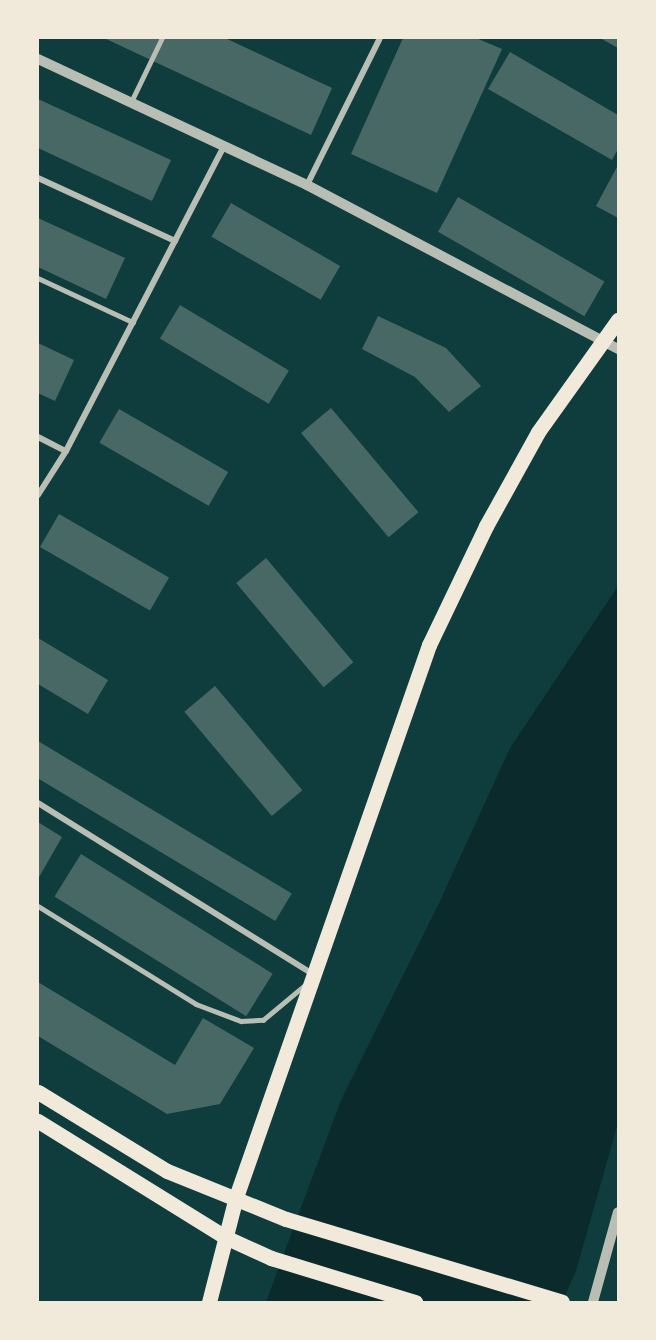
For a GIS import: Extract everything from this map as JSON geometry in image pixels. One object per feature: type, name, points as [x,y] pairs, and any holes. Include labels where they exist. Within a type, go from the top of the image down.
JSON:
[{"type":"main road","points":[[209,1302],[236,1197],[316,976],[429,645],[457,583],[538,432],[618,320]]},
{"type":"main road","points":[[38,1092],[167,1171],[286,1219],[562,1302]]},
{"type":"main road","points":[[38,1121],[225,1237],[271,1258],[415,1302]]},
{"type":"street","points":[[307,185],[380,38]]},
{"type":"street","points":[[38,59],[307,185],[618,349]]},
{"type":"street","points":[[38,495],[66,451],[224,146]]},
{"type":"street","points":[[38,178],[175,241]]},
{"type":"street","points":[[38,437],[66,451]]},
{"type":"street","points":[[38,803],[316,976]]},
{"type":"street","points":[[593,1302],[618,1212]]},
{"type":"lane","points":[[131,102],[162,38]]},
{"type":"lane","points":[[38,278],[133,322]]},
{"type":"lane","points":[[38,906],[196,1004],[241,1021],[263,1020],[316,976]]},
{"type":"water","points":[[618,586],[618,1123],[576,1271],[562,1302],[266,1302],[341,1100],[440,901],[510,748]]},
{"type":"building","points":[[104,38],[225,38],[332,88],[311,135]]},
{"type":"building","points":[[403,38],[476,38],[502,49],[437,193],[351,154]]},
{"type":"building","points":[[600,38],[618,38],[618,48]]},
{"type":"building","points":[[510,52],[618,115],[618,149],[612,160],[488,89]]},
{"type":"building","points":[[38,99],[171,160],[152,201],[38,148]]},
{"type":"building","points":[[618,165],[618,218],[596,206]]},
{"type":"building","points":[[458,197],[604,282],[584,316],[438,232]]},
{"type":"building","points":[[231,203],[340,266],[321,300],[212,237]]},
{"type":"building","points":[[38,218],[125,258],[106,299],[38,267]]},
{"type":"building","points":[[180,305],[289,370],[269,404],[160,338]]},
{"type":"building","points":[[378,316],[446,348],[481,386],[449,412],[415,377],[362,349]]},
{"type":"building","points":[[38,343],[74,360],[55,401],[38,393]]},
{"type":"building","points":[[331,408],[418,512],[389,537],[301,433]]},
{"type":"building","points":[[119,409],[228,472],[209,506],[100,443]]},
{"type":"building","points":[[59,514],[169,578],[150,610],[40,547]]},
{"type":"building","points":[[266,558],[353,662],[324,687],[236,583]]},
{"type":"building","points":[[38,638],[108,680],[88,714],[38,684]]},
{"type":"building","points":[[215,686],[302,790],[272,816],[184,712]]},
{"type":"building","points":[[38,741],[292,893],[275,921],[38,778]]},
{"type":"building","points":[[38,822],[62,837],[38,879]]},
{"type":"building","points":[[81,854],[273,974],[246,1016],[55,896]]},
{"type":"building","points":[[38,982],[175,1065],[203,1018],[254,1048],[220,1104],[167,1114],[38,1036]]}]
